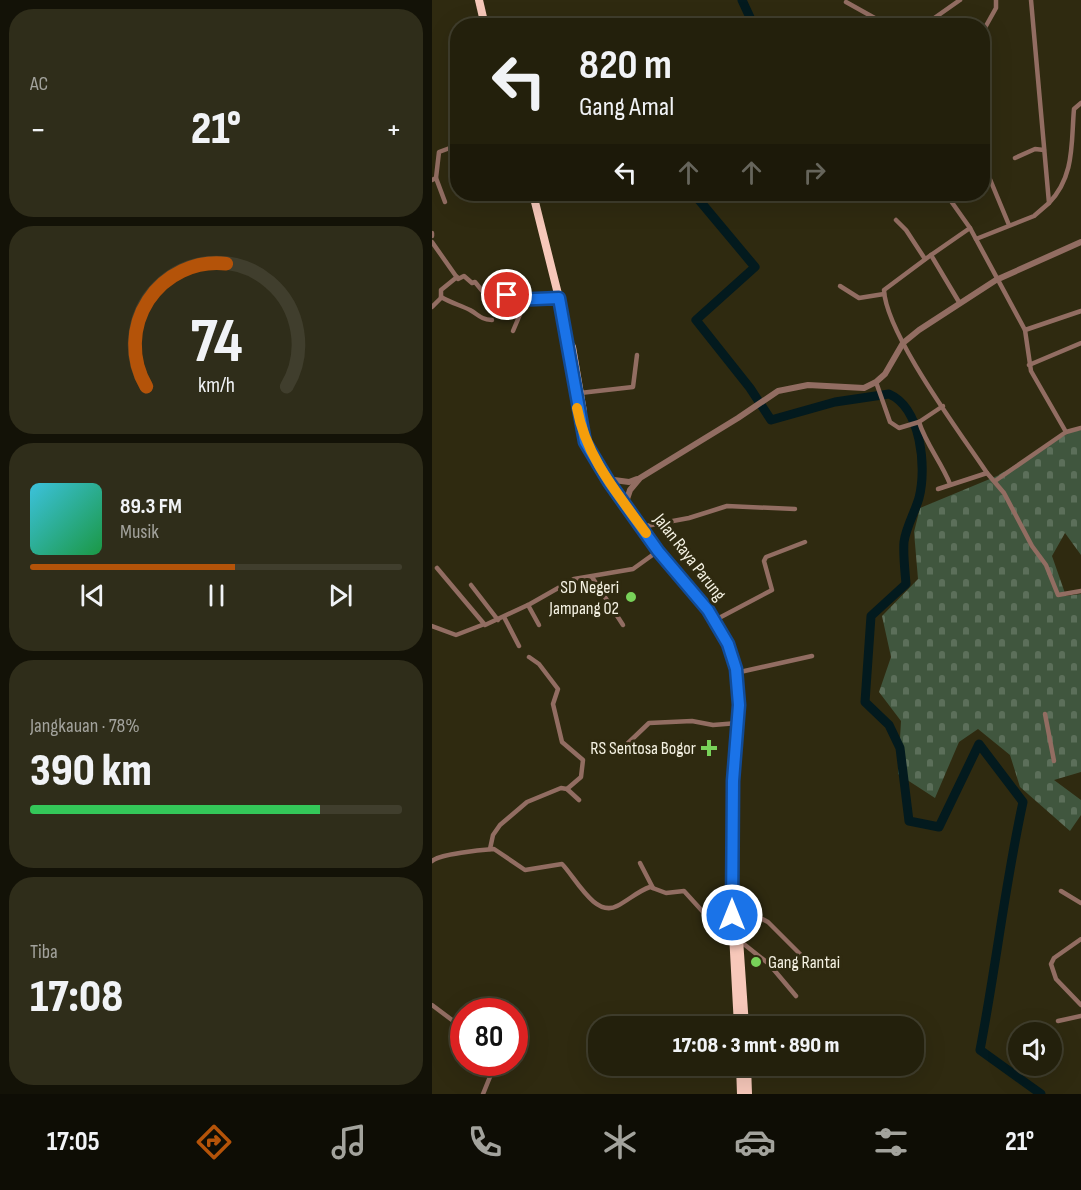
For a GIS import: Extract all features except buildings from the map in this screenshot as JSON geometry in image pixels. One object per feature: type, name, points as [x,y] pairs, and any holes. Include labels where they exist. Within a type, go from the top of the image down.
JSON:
[{"type":"highway","points":[[474,0],[477,18]]},
{"type":"highway","points":[[479,0],[482,18]]},
{"type":"highway","name":"Jalan Raya Parung","points":[[537,201],[559,298],[585,442],[609,482],[658,551],[708,610],[728,644],[736,669],[739,691],[732,915],[737,1016]]},
{"type":"highway","name":"Jalan Raya Parung","points":[[537,201],[568,323],[590,442],[646,526],[719,618],[731,642],[740,672],[744,691],[737,759],[737,906],[744,1016]]},
{"type":"highway","points":[[740,1076],[741,1094]]},
{"type":"highway","points":[[747,1076],[748,1094]]},
{"type":"street","points":[[934,18],[960,0]]},
{"type":"street","points":[[990,19],[996,8],[996,0]]},
{"type":"street","points":[[1031,0],[1049,203]]},
{"type":"street","points":[[846,2],[875,18]]},
{"type":"street","points":[[976,239],[1034,216],[1049,203],[1065,182],[1074,141],[1074,109],[1081,103]]},
{"type":"street","points":[[445,202],[434,179],[439,152],[450,148]]},
{"type":"street","points":[[1015,158],[1035,149],[1044,150]]},
{"type":"street","points":[[990,179],[1009,225]]},
{"type":"street","points":[[951,201],[970,228],[1025,330],[1029,365],[1066,432]]},
{"type":"street","points":[[896,220],[925,259]]},
{"type":"street","points":[[970,228],[888,285],[884,294],[903,344],[987,473],[995,481],[1050,572],[1058,595],[1081,591]]},
{"type":"street","points":[[432,242],[459,280],[464,276],[473,283],[475,282],[483,293],[491,289],[500,299],[507,295],[510,300],[559,298]]},
{"type":"street","points":[[614,480],[630,482],[640,478],[765,397],[791,386],[864,388],[876,382],[885,374],[903,344],[959,302],[996,280],[1081,242]]},
{"type":"street","points":[[932,255],[959,302]]},
{"type":"street","points":[[432,307],[441,297],[441,290],[457,277]]},
{"type":"street","points":[[840,286],[859,298],[884,294]]},
{"type":"street","points":[[441,297],[457,307],[469,309],[479,319],[492,320]]},
{"type":"street","points":[[513,331],[526,300]]},
{"type":"street","points":[[1025,330],[1081,310]]},
{"type":"street","points":[[1029,365],[1081,343]]},
{"type":"street","points":[[580,393],[633,387],[637,355]]},
{"type":"street","points":[[876,382],[883,404],[894,426],[899,428],[919,422],[943,406]]},
{"type":"street","points":[[919,422],[950,484]]},
{"type":"street","points":[[995,481],[1066,432],[1081,428]]},
{"type":"street","points":[[938,489],[987,473]]},
{"type":"street","points":[[627,499],[630,490],[640,478]]},
{"type":"street","points":[[646,526],[688,518],[727,506],[795,509]]},
{"type":"street","points":[[719,618],[772,590],[764,561],[766,557],[805,542]]},
{"type":"street","points":[[432,626],[456,635],[498,620],[574,579],[633,569],[658,551]]},
{"type":"street","points":[[437,568],[482,625]]},
{"type":"street","points":[[592,577],[623,625]]},
{"type":"street","points":[[471,585],[498,620]]},
{"type":"street","points":[[528,605],[539,625]]},
{"type":"street","points":[[504,617],[519,646]]},
{"type":"street","points":[[740,672],[812,656]]},
{"type":"street","points":[[490,849],[493,835],[500,825],[527,802],[558,789],[567,789],[581,777],[583,760],[562,742],[553,705],[558,689],[539,664],[529,657]]},
{"type":"street","points":[[1045,714],[1054,761]]},
{"type":"street","points":[[626,745],[649,723],[692,722],[713,725],[738,723]]},
{"type":"street","points":[[567,789],[579,800]]},
{"type":"street","points":[[432,861],[447,854],[459,855],[490,849],[498,850],[525,870],[562,864],[594,901],[606,909],[615,908],[646,888],[653,888],[666,893],[684,891],[704,913],[732,915]]},
{"type":"street","points":[[640,863],[653,888]]},
{"type":"street","points":[[1061,891],[1081,903]]},
{"type":"street","points":[[1075,899],[1081,894]]},
{"type":"street","points":[[737,906],[768,921],[810,964]]},
{"type":"street","points":[[1081,939],[1054,958],[1051,964],[1056,979],[1081,1005]]},
{"type":"street","points":[[740,940],[770,964],[796,996]]},
{"type":"street","points":[[432,1005],[450,1018]]},
{"type":"street","points":[[1058,1021],[1081,1016]]},
{"type":"street","points":[[483,1094],[490,1076]]},
{"type":"green space","points":[[1081,430],[1081,555],[1065,533],[1052,556],[1066,596],[1081,594],[1081,772],[1054,780],[1081,800],[1081,815],[1070,831],[1020,787],[1010,755],[978,729],[959,742],[935,798],[898,774],[901,721],[879,692],[891,657],[882,616],[918,579],[914,532],[920,508],[997,476],[1070,432]]},
{"type":"waterway","points":[[742,0],[750,18]]},
{"type":"waterway","points":[[700,201],[755,267],[696,320],[750,388],[771,420],[835,402],[889,394],[900,401],[915,425],[922,471],[919,498],[904,542],[906,584],[871,616],[865,702],[889,725],[900,748],[909,821],[939,827],[979,744],[1023,802],[980,1050],[1041,1094]]},
{"type":"slow traffic","points":[[577,408],[585,442],[595,461],[646,533]]},
{"type":"place","name":"SD Negeri Jampang 02","points":[[631,597]]},
{"type":"place","name":"RS Sentosa Bogor","points":[[709,748]]},
{"type":"place","name":"Gang Rantai","points":[[756,962]]},
{"type":"route","points":[[507,295],[510,300],[539,301],[559,298],[585,442],[609,482],[658,551],[708,610],[728,644],[736,669],[739,691],[739,719],[733,781],[732,915]]}]
